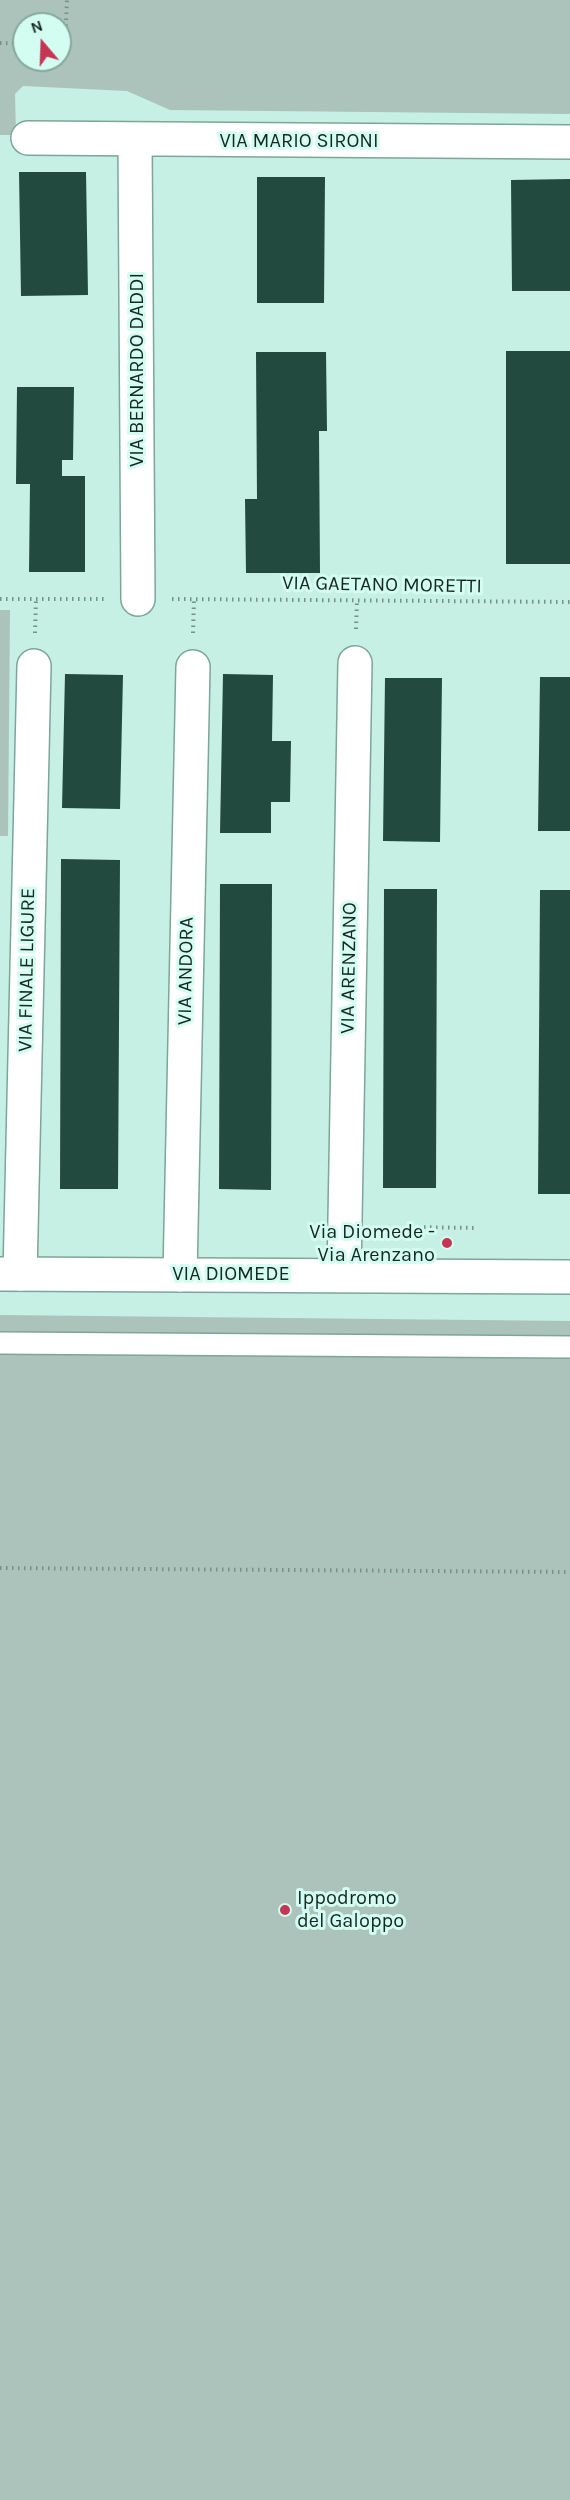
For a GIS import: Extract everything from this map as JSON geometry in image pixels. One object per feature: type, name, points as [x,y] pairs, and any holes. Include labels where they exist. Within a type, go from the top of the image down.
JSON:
[{"type":"street","name":"VIA MARIO SIRONI","points":[[28,138],[570,142]]},
{"type":"street","name":"VIA BERNARDO DADDI","points":[[135,140],[138,599]]},
{"type":"street","name":"VIA ARENZANO","points":[[344,1274],[355,663]]},
{"type":"street","name":"VIA FINALE LIGURE","points":[[10,1274],[34,666]]},
{"type":"street","name":"VIA ANDORA","points":[[180,1275],[193,667]]},
{"type":"street","name":"VIA DIOMEDE","points":[[10,1274],[570,1277]]},
{"type":"lane","points":[[0,1343],[570,1347]]},
{"type":"path","points":[[0,598],[138,599]]},
{"type":"path","name":"VIA GAETANO MORETTI","points":[[194,598],[570,602]]},
{"type":"path","points":[[406,1227],[478,1228]]},
{"type":"path","points":[[0,1568],[570,1572]]},
{"type":"shaded area","points":[[0,0],[570,0],[570,114],[170,110],[127,91],[23,86],[15,94],[16,135],[0,135]]},
{"type":"shaded area","points":[[0,610],[10,610],[8,836],[0,836]]},
{"type":"shaded area","name":"Ippodromo del Galoppo","points":[[0,1315],[570,1321],[570,2500],[0,2500]]},
{"type":"building","points":[[19,172],[86,172],[88,295],[21,296]]},
{"type":"building","points":[[257,177],[325,177],[324,303],[257,303]]},
{"type":"building","points":[[570,179],[570,291],[512,291],[511,180]]},
{"type":"building","points":[[506,351],[570,351],[570,564],[506,564]]},
{"type":"building","points":[[256,352],[326,352],[327,431],[319,431],[320,573],[246,573],[245,499],[257,499]]},
{"type":"building","points":[[17,387],[74,387],[73,460],[62,460],[62,476],[85,476],[85,572],[29,572],[30,484],[16,484]]},
{"type":"building","points":[[65,674],[123,675],[120,809],[62,808]]},
{"type":"building","points":[[223,674],[273,675],[272,741],[291,741],[290,802],[271,802],[271,833],[220,833]]},
{"type":"building","points":[[540,677],[570,677],[570,831],[538,831]]},
{"type":"building","points":[[385,678],[442,678],[440,842],[383,841]]},
{"type":"building","points":[[61,859],[120,860],[118,1189],[60,1189]]},
{"type":"building","points":[[220,884],[272,884],[271,1190],[219,1189]]},
{"type":"building","points":[[384,889],[437,889],[436,1188],[383,1188]]},
{"type":"building","points":[[540,890],[570,890],[570,1194],[538,1194]]},
{"type":"place","name":"Via Diomede - Via Arenzano","points":[[447,1243]]},
{"type":"place","name":"Ippodromo del Galoppo","points":[[285,1910]]}]
